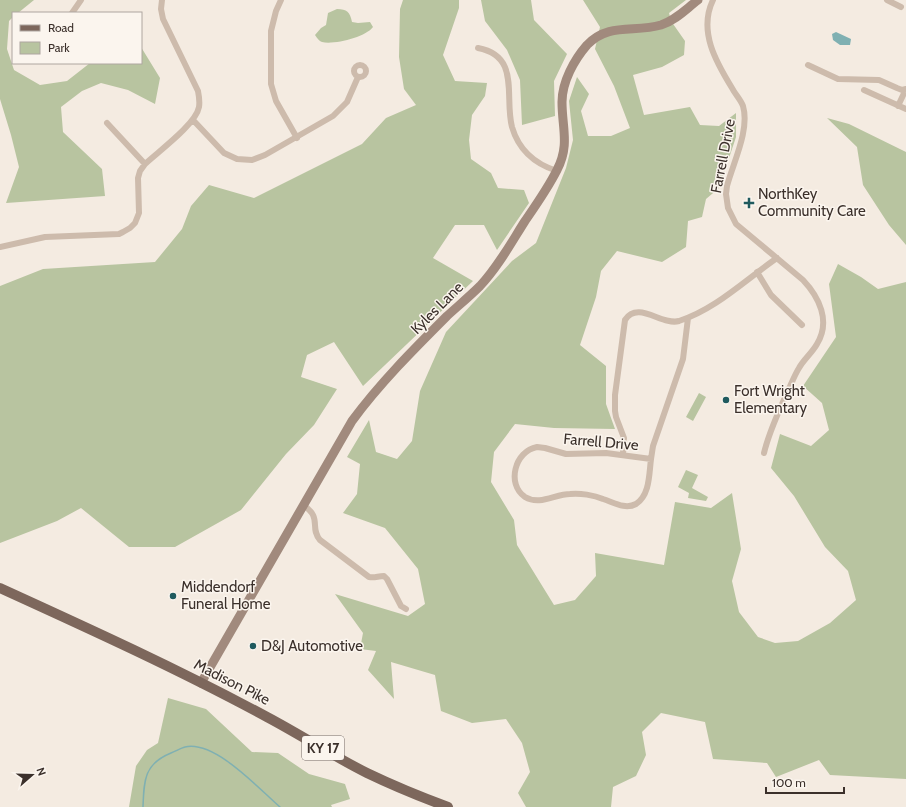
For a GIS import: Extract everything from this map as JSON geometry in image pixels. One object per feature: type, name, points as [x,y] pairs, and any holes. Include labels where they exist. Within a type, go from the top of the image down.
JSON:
[{"type":"main road","name":"Kyles Lane","points":[[201,683],[345,431],[364,405],[402,362],[488,277],[556,171],[564,150],[565,137],[562,101],[565,84],[577,59],[586,47],[601,35],[613,30],[654,26],[671,21],[698,0]]},
{"type":"main road","name":"Madison Pike","points":[[0,588],[201,683],[268,717],[367,773],[397,787],[448,807]]},
{"type":"street","points":[[73,12],[81,0]]},
{"type":"street","points":[[0,247],[45,237],[119,234],[130,228],[135,223],[139,214],[138,178],[140,171],[145,164],[193,120],[199,107],[198,91],[163,19],[161,9],[162,0]]},
{"type":"street","points":[[281,0],[271,31],[271,84],[276,101],[297,138]]},
{"type":"street","name":"Farrell Drive","points":[[713,0],[709,10],[708,20],[709,41],[716,59],[743,105],[745,124],[727,186],[726,194],[728,208],[736,224],[746,234],[777,258],[811,289],[822,309],[823,323],[821,336],[818,343],[798,368],[776,417],[767,440],[764,453]]},
{"type":"street","points":[[887,0],[901,7]]},
{"type":"street","points":[[478,48],[496,54],[506,68],[512,126],[520,144],[538,163],[556,171]]},
{"type":"street","points":[[808,65],[838,79],[879,80],[902,90],[906,89],[898,106]]},
{"type":"street","points":[[193,120],[224,153],[237,160],[252,160],[297,138],[338,112],[350,96],[358,77]]},
{"type":"street","points":[[864,90],[906,109]]},
{"type":"street","points":[[107,122],[145,164]]},
{"type":"street","points":[[623,455],[624,438],[616,417],[615,395],[625,320],[628,315],[639,312],[675,322],[688,318],[716,303],[777,258]]},
{"type":"street","points":[[757,272],[771,295],[802,325]]},
{"type":"street","name":"Farrell Drive","points":[[651,459],[596,452],[566,454],[545,448],[533,448],[523,452],[519,459],[516,467],[515,480],[517,488],[526,498],[532,500],[544,500],[570,494],[601,498],[624,506],[632,505],[641,499],[646,490],[651,459],[653,446],[683,359],[688,318]]},
{"type":"street","points":[[303,505],[313,514],[316,525],[316,536],[369,577],[375,578],[384,576],[401,606],[406,609]]},
{"type":"green space","points":[[0,0],[34,0],[19,12],[12,12],[12,18],[9,21],[7,49],[14,70],[40,85],[67,81],[89,64],[142,64],[142,49],[160,78],[155,104],[128,90],[101,83],[82,91],[61,107],[63,132],[102,169],[105,196],[6,203],[19,167],[0,99]]},
{"type":"green space","points":[[403,0],[459,0],[459,8],[443,55],[455,81],[487,83],[485,96],[472,115],[469,140],[471,159],[491,173],[498,188],[524,190],[529,203],[497,250],[484,225],[455,225],[433,258],[473,281],[363,386],[334,342],[307,355],[301,377],[337,389],[314,425],[286,454],[241,510],[175,547],[129,547],[81,508],[57,521],[0,543],[0,286],[43,269],[155,262],[182,229],[191,206],[209,185],[254,198],[362,144],[386,118],[416,105],[404,89],[399,57],[400,9]]},
{"type":"green space","points":[[481,0],[531,0],[534,20],[567,54],[554,81],[555,116],[522,125],[520,80],[507,50],[485,21]]},
{"type":"green space","points":[[583,0],[686,0],[669,13],[671,21],[685,41],[684,55],[662,67],[633,75],[644,115],[690,107],[700,125],[719,126],[736,113],[736,137],[719,188],[706,199],[702,217],[688,221],[686,247],[662,262],[617,251],[601,271],[596,297],[580,345],[606,366],[606,404],[615,429],[554,428],[515,424],[494,452],[491,482],[514,520],[517,545],[554,605],[575,600],[596,576],[595,553],[664,565],[675,502],[711,508],[732,493],[741,549],[732,581],[739,612],[758,637],[775,643],[798,641],[830,623],[856,600],[848,571],[825,547],[794,496],[771,468],[780,434],[811,446],[829,430],[822,403],[803,386],[836,337],[829,284],[838,264],[878,289],[906,282],[906,779],[830,775],[819,760],[776,777],[767,763],[713,759],[705,722],[661,713],[642,732],[646,755],[636,776],[613,787],[611,807],[526,807],[518,793],[530,772],[522,743],[506,719],[472,723],[441,711],[435,675],[391,662],[394,699],[368,670],[376,651],[360,649],[363,633],[335,594],[408,616],[425,604],[418,569],[385,528],[343,513],[357,494],[360,464],[347,457],[369,420],[376,452],[397,459],[412,441],[420,391],[446,332],[512,261],[536,243],[566,168],[573,140],[569,101],[577,77],[589,94],[581,111],[588,136],[611,136],[630,128],[614,86],[595,49],[600,27]]},
{"type":"green space","points":[[337,9],[348,12],[352,22],[370,22],[373,27],[369,31],[357,37],[342,41],[327,43],[321,42],[315,35],[326,25],[328,13]]},
{"type":"green space","points":[[827,118],[849,124],[906,152],[906,245],[889,225],[863,185],[857,147]]},
{"type":"green space","points":[[699,393],[706,397],[693,421],[686,417]]},
{"type":"green space","points":[[686,470],[698,475],[692,488],[708,497],[706,501],[688,498],[689,493],[678,487]]},
{"type":"green space","points":[[168,698],[206,709],[252,752],[278,753],[309,774],[345,784],[350,799],[331,805],[332,807],[129,807],[136,766],[147,750],[158,743]]},
{"type":"water","points":[[836,32],[851,39],[850,45],[840,45],[833,40],[832,34]]},
{"type":"waterway","points":[[143,807],[147,774],[155,762],[183,747],[197,747],[210,751],[223,758],[249,778],[280,807]]},
{"type":"place","name":"NorthKey Community Care","points":[[749,203]]},
{"type":"place","name":"Fort Wright Elementary","points":[[726,400]]},
{"type":"place","name":"Middendorf Funeral Home","points":[[173,596]]},
{"type":"place","name":"D&J Automotive","points":[[253,646]]}]
